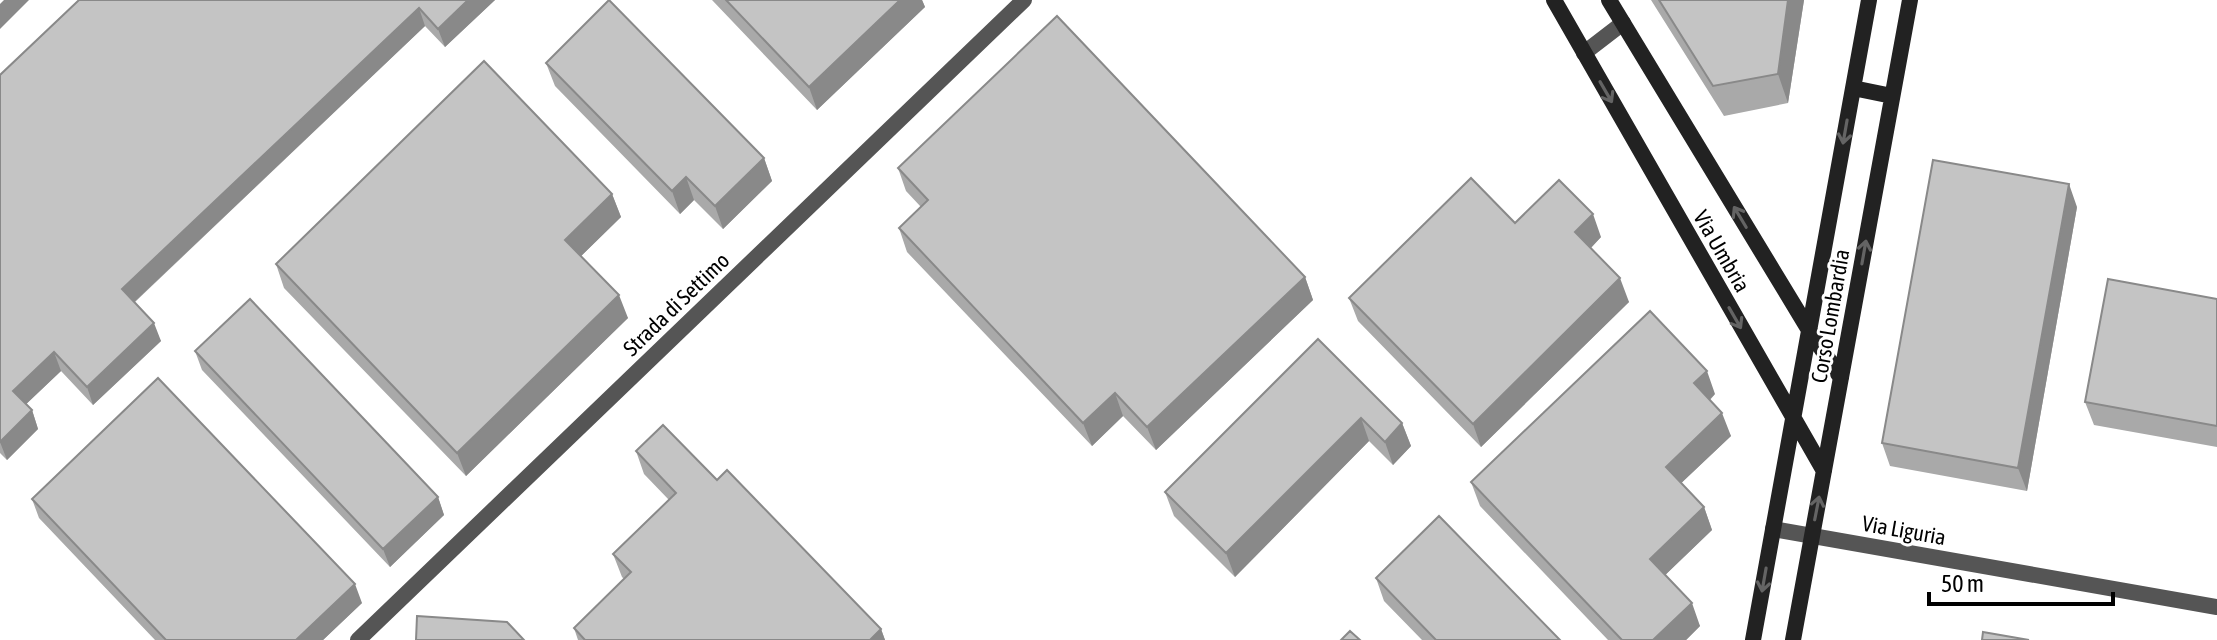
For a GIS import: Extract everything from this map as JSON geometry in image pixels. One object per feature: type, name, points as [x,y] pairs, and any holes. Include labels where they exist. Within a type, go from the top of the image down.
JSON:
[{"type":"street","name":"Strada di Settimo","points":[[358,640],[1024,0]]},
{"type":"street","name":"Via Umbria","points":[[1554,0],[1824,471]]},
{"type":"street","name":"Via Umbria","points":[[1609,0],[1841,378]]},
{"type":"street","name":"Corso Lombardia","points":[[1753,640],[1869,0]]},
{"type":"street","name":"Corso Lombardia","points":[[1793,640],[1910,0]]},
{"type":"street","points":[[1584,53],[1623,23]]},
{"type":"street","points":[[1853,88],[1892,96]]},
{"type":"street","name":"Via Liguria","points":[[1773,529],[2217,607]]},
{"type":"building","points":[[79,0],[468,0],[438,29],[419,8],[122,289],[154,323],[87,387],[54,352],[13,391],[32,410],[0,442],[0,75]]},
{"type":"building","points":[[609,0],[764,158],[715,206],[686,177],[672,191],[546,63]]},
{"type":"building","points":[[726,0],[900,0],[809,87]]},
{"type":"building","points":[[1659,0],[1788,0],[1778,74],[1713,86]]},
{"type":"building","points":[[1057,16],[1305,277],[1147,427],[1115,393],[1083,423],[899,228],[928,200],[898,168]]},
{"type":"building","points":[[484,61],[612,194],[565,240],[619,295],[457,453],[276,264]]},
{"type":"building","points":[[1933,160],[2069,184],[2018,468],[1882,443]]},
{"type":"building","points":[[1471,178],[1515,223],[1559,180],[1593,214],[1575,232],[1620,278],[1473,424],[1349,298]]},
{"type":"building","points":[[2108,279],[2217,299],[2217,426],[2085,402]]},
{"type":"building","points":[[250,299],[438,497],[383,549],[195,351]]},
{"type":"building","points":[[1650,311],[1707,371],[1694,383],[1722,413],[1666,467],[1704,507],[1650,559],[1692,603],[1653,640],[1622,640],[1471,482]]},
{"type":"building","points":[[1318,339],[1402,423],[1385,442],[1361,418],[1226,553],[1165,492]]},
{"type":"building","points":[[158,378],[355,584],[296,640],[166,640],[32,499]]},
{"type":"building","points":[[663,425],[717,480],[727,470],[881,629],[870,640],[585,640],[574,628],[631,572],[613,554],[676,493],[636,451]]},
{"type":"building","points":[[1439,516],[1560,640],[1436,640],[1376,578]]},
{"type":"building","points":[[417,616],[507,622],[524,640],[416,640]]},
{"type":"building","points":[[1350,631],[1360,640],[1341,640]]},
{"type":"building","points":[[1983,632],[2029,640],[1982,640]]}]
